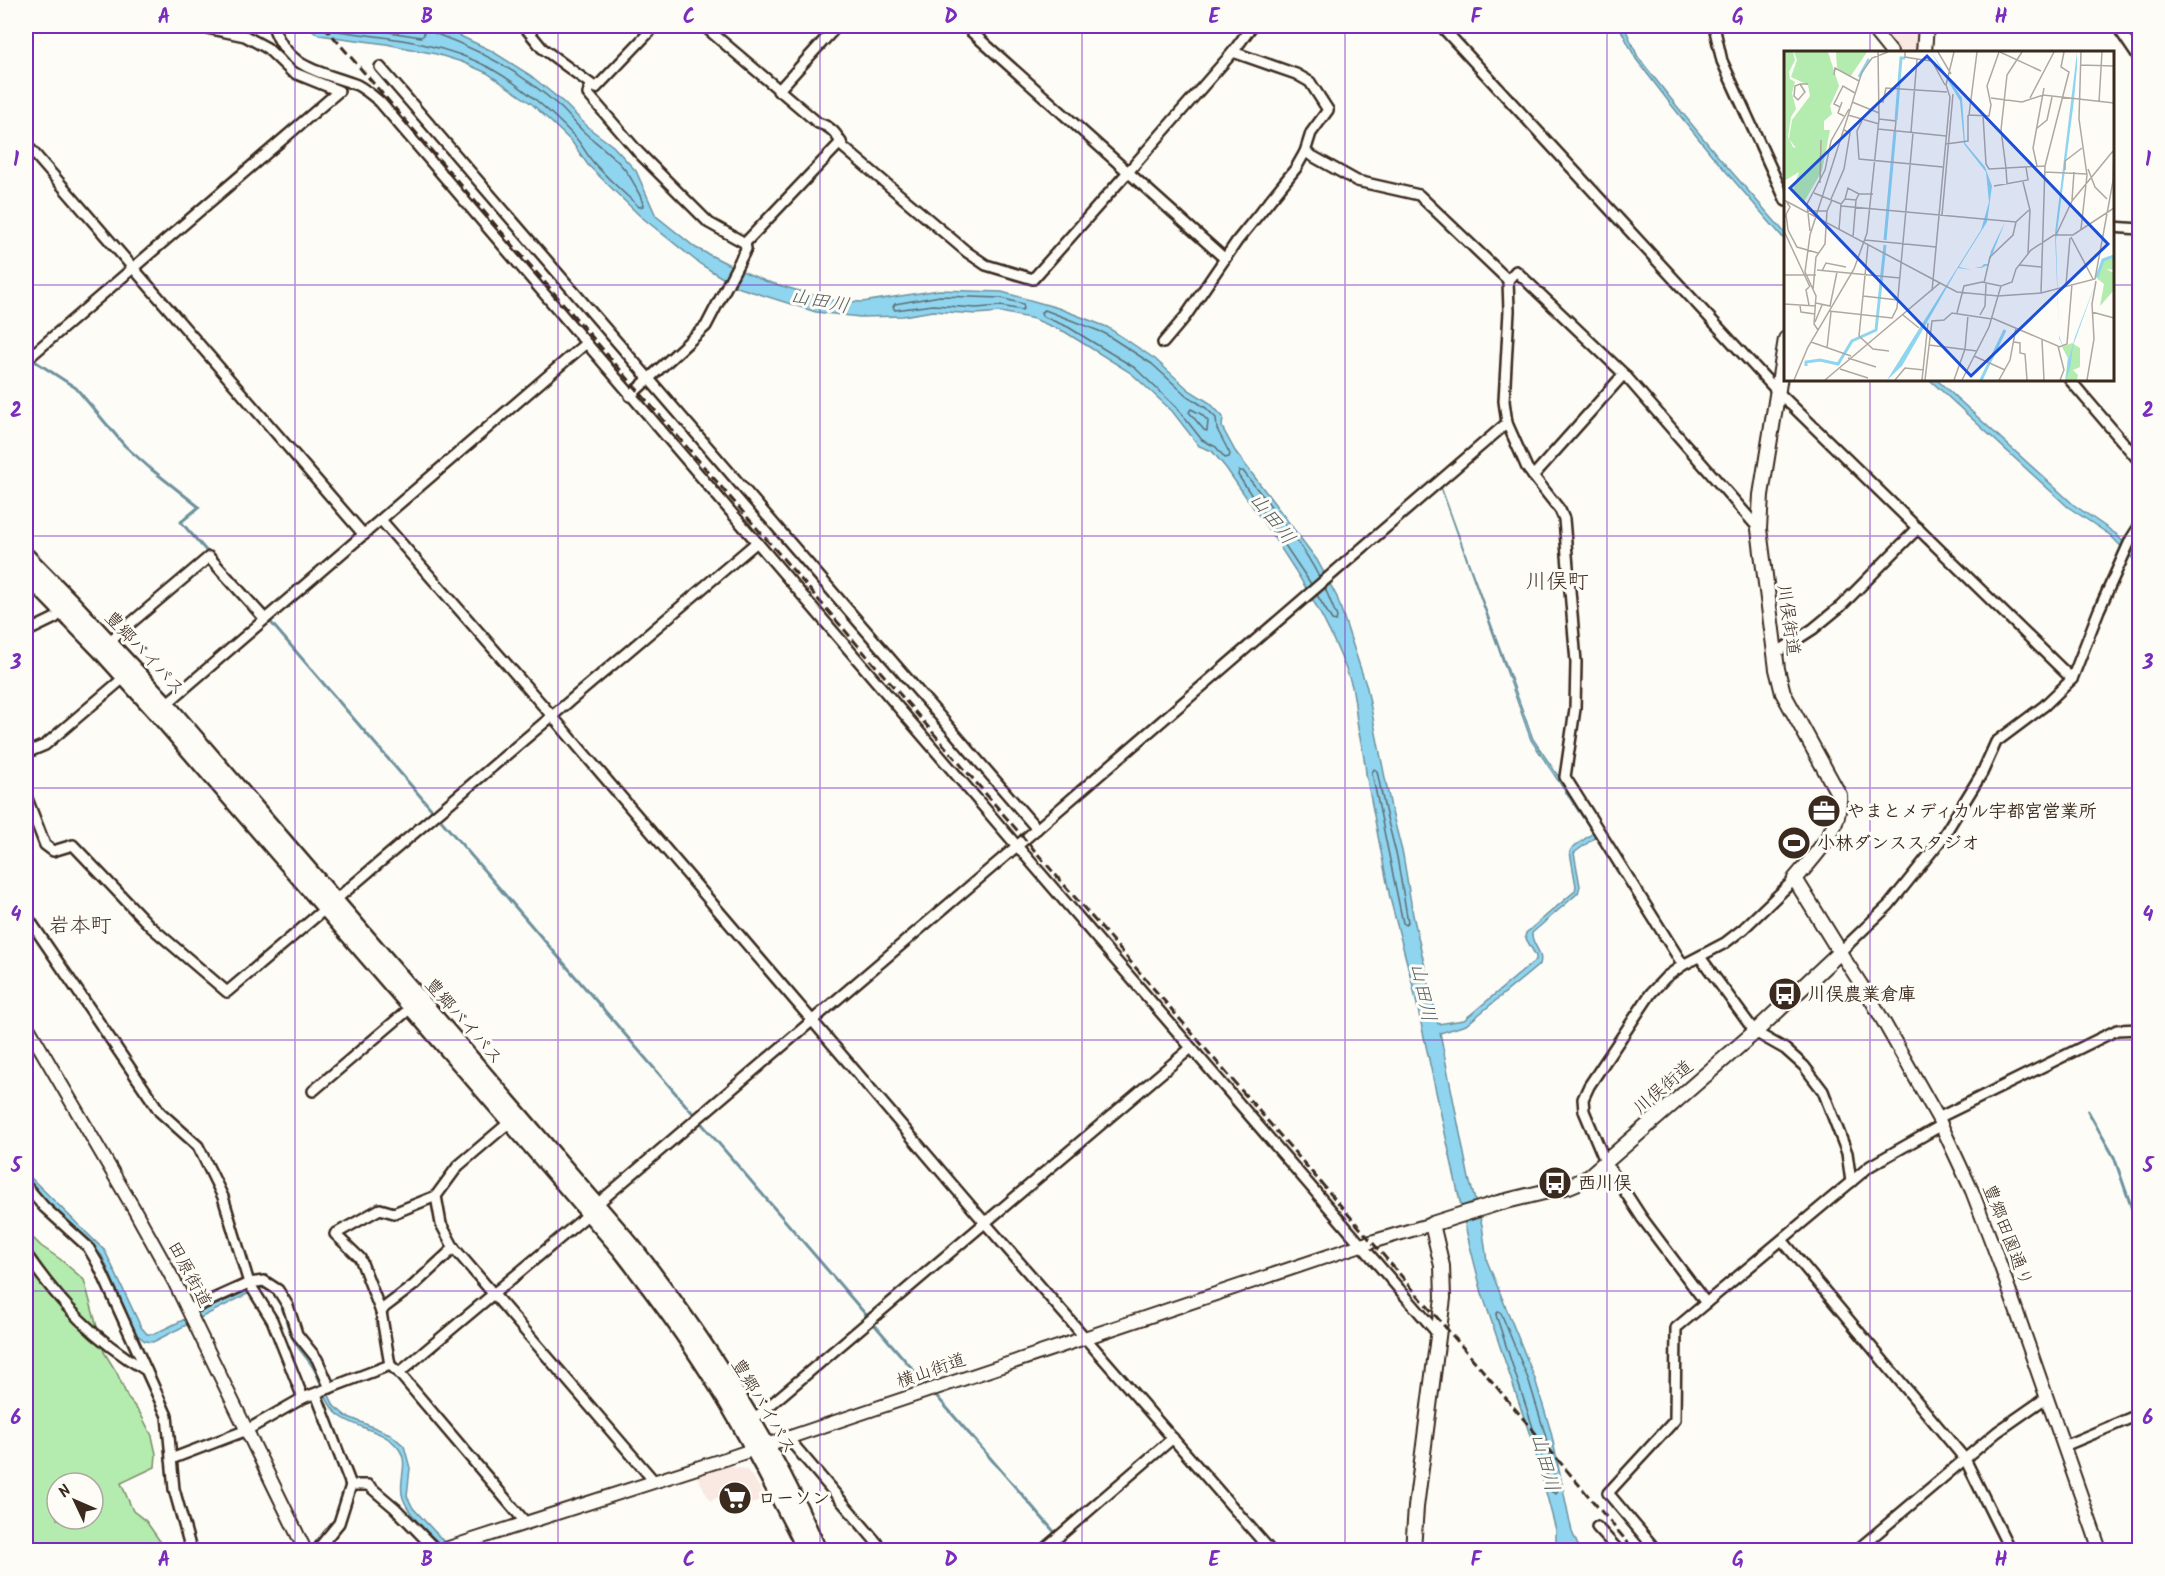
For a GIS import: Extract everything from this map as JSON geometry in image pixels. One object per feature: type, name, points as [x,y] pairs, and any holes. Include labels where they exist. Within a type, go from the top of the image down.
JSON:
[{"type":"main road","points":[[1924,51],[1926,26]]},
{"type":"main road","name":"川俣街道","points":[[1784,346],[1761,495],[1759,529],[1775,652],[1784,693],[1789,707],[1839,795],[1840,809],[1837,823],[1795,879]]},
{"type":"main road","name":"豊郷バイパス","points":[[26,556],[68,607],[161,708],[593,1209],[747,1424],[805,1551]]},
{"type":"main road","name":"豊郷バイパス","points":[[26,574],[68,607]]},
{"type":"main road","points":[[1795,879],[1840,952]]},
{"type":"main road","name":"川俣街道","points":[[1432,1224],[1491,1205],[1579,1183],[1755,1032],[1840,952]]},
{"type":"main road","points":[[1413,1551],[1416,1507],[1443,1283],[1439,1248],[1432,1224]]},
{"type":"main road","name":"豊郷バイパス","points":[[759,1447],[786,1481],[818,1551]]},
{"type":"street","points":[[26,360],[339,92],[292,72],[267,48],[245,36],[197,26]]},
{"type":"street","points":[[524,26],[542,48],[596,88],[655,26]]},
{"type":"street","points":[[704,26],[778,91],[818,123],[828,126],[843,147],[967,252],[986,265],[1032,279],[1233,52],[1252,26]]},
{"type":"street","points":[[778,91],[837,26]]},
{"type":"street","points":[[965,26],[1224,258]]},
{"type":"street","points":[[1441,26],[1777,391],[2072,679]]},
{"type":"street","points":[[1714,26],[1722,61],[1784,199]]},
{"type":"street","points":[[1870,26],[1890,51]]},
{"type":"street","points":[[2117,26],[2139,60]]},
{"type":"street","points":[[274,28],[287,52],[298,62],[315,72],[360,86],[380,102],[585,344],[1438,1334]]},
{"type":"street","points":[[1163,343],[1185,317],[1224,258],[1296,168],[1305,152],[1311,133],[1328,110],[1310,82],[1296,74],[1233,52]]},
{"type":"street","points":[[380,67],[1037,829]]},
{"type":"street","points":[[590,84],[588,94],[639,153],[709,223],[745,246]]},
{"type":"street","points":[[630,396],[706,326],[745,246],[841,142]]},
{"type":"street","points":[[26,144],[364,535]]},
{"type":"street","points":[[1305,152],[1357,181],[1419,195],[1508,280]]},
{"type":"street","points":[[2114,227],[2139,229]]},
{"type":"street","points":[[1683,965],[1565,777],[1575,709],[1576,662],[1564,519],[1527,468],[1507,423],[1504,401],[1509,311],[1508,280],[1516,271],[1624,374],[1759,529]]},
{"type":"street","points":[[161,708],[585,344]]},
{"type":"street","points":[[1533,476],[1624,374]]},
{"type":"street","points":[[2071,381],[2139,462]]},
{"type":"street","points":[[399,1373],[1037,829],[1507,423]]},
{"type":"street","points":[[381,520],[1270,1551]]},
{"type":"street","points":[[1840,952],[1889,905],[1941,840],[1982,773],[1996,742],[2044,706],[2072,679],[2099,610],[2139,525]]},
{"type":"street","points":[[1775,652],[1813,629],[1841,606],[1918,528]]},
{"type":"street","points":[[26,796],[45,845],[52,851],[73,845],[150,927],[227,993],[757,542]]},
{"type":"street","points":[[104,647],[208,557],[265,619]]},
{"type":"street","points":[[26,632],[55,618],[68,607]]},
{"type":"street","points":[[26,753],[45,745],[129,674]]},
{"type":"street","name":"川俣街道","points":[[1605,1161],[1584,1111],[1583,1099],[1589,1086],[1651,993],[1666,976],[1725,943],[1743,929],[1795,879]]},
{"type":"street","points":[[26,915],[160,1112],[198,1146],[223,1197],[249,1283],[272,1320],[303,1398]]},
{"type":"street","name":"豊郷田園通り","points":[[1840,952],[1873,1003],[1940,1122],[1972,1191],[2100,1551]]},
{"type":"street","points":[[1700,957],[1755,1032],[1785,1049],[1804,1066],[1823,1091],[1847,1153],[1851,1182]]},
{"type":"street","points":[[313,1091],[416,1003]]},
{"type":"street","name":"田原街道","points":[[26,1024],[134,1209],[189,1310],[305,1551]]},
{"type":"street","points":[[1656,1551],[1608,1493],[1675,1420],[1676,1328],[1870,1166],[1940,1122],[2117,1030],[2137,1029],[2139,1039]]},
{"type":"street","points":[[747,1424],[986,1224],[1191,1048]]},
{"type":"street","points":[[515,1118],[458,1166],[436,1196],[394,1213],[380,1209],[335,1234],[360,1258],[381,1312],[390,1365],[526,1523]]},
{"type":"street","points":[[1605,1161],[1642,1218],[1706,1303]]},
{"type":"street","points":[[26,1186],[44,1207],[88,1246],[167,1416],[174,1489],[191,1551]]},
{"type":"street","points":[[436,1196],[441,1224],[454,1248],[654,1481]]},
{"type":"street","name":"横山街道","points":[[442,1551],[1361,1245],[1432,1224]]},
{"type":"street","points":[[1782,1240],[1965,1459],[2010,1551]]},
{"type":"street","points":[[381,1312],[414,1286],[454,1248]]},
{"type":"street","points":[[26,1254],[50,1288],[80,1322],[127,1359],[146,1370]]},
{"type":"street","points":[[189,1310],[249,1283],[264,1281],[278,1290],[288,1306],[297,1334],[316,1359],[330,1388]]},
{"type":"street","points":[[171,1459],[247,1430],[303,1398],[390,1365]]},
{"type":"street","points":[[316,1394],[351,1485],[339,1523],[317,1551]]},
{"type":"street","points":[[1857,1551],[1997,1432],[2047,1397]]},
{"type":"street","points":[[2064,1446],[2139,1414]]},
{"type":"street","points":[[787,1437],[883,1551]]},
{"type":"street","points":[[1043,1551],[1173,1438]]},
{"type":"street","points":[[351,1485],[368,1485],[436,1551]]},
{"type":"street","points":[[1597,1527],[1618,1551]]},
{"type":"shaded area","points":[[1882,26],[1920,26],[1917,51],[1895,51],[1881,35]]},
{"type":"shaded area","points":[[730,1462],[732,1467],[746,1469],[765,1497],[731,1514],[721,1496],[710,1501],[696,1474]]},
{"type":"green space","points":[[26,1231],[84,1280],[104,1352],[117,1373],[128,1398],[140,1413],[152,1436],[156,1454],[155,1467],[121,1483],[133,1511],[146,1521],[164,1550],[26,1550]]},
{"type":"water","name":"山田川","points":[[307,26],[427,26],[454,33],[490,50],[530,75],[563,102],[590,129],[613,146],[636,171],[656,216],[696,248],[765,281],[830,300],[862,302],[939,290],[1002,292],[1058,308],[1107,327],[1155,359],[1189,390],[1210,403],[1223,417],[1222,427],[1235,451],[1317,560],[1337,597],[1367,688],[1391,808],[1403,855],[1413,915],[1438,1024],[1464,1020],[1536,960],[1525,937],[1526,933],[1575,891],[1570,852],[1572,848],[1593,833],[1531,740],[1441,487],[1533,739],[1598,835],[1574,853],[1580,886],[1578,893],[1532,933],[1540,956],[1540,964],[1466,1025],[1440,1033],[1469,1179],[1482,1225],[1487,1261],[1535,1379],[1551,1432],[1572,1532],[1580,1550],[1559,1550],[1556,1543],[1556,1530],[1534,1447],[1482,1293],[1412,982],[1390,898],[1350,680],[1339,651],[1311,596],[1278,544],[1212,451],[1199,446],[1172,411],[1131,373],[1065,332],[1034,319],[1001,312],[976,314],[933,311],[903,316],[860,317],[816,312],[737,287],[700,264],[639,215],[588,165],[572,142],[532,104],[487,73],[436,54],[386,44],[319,35]]},
{"type":"water","points":[[1619,26],[1624,26],[1638,57],[1671,99],[1784,232],[1784,239],[1711,154],[1636,59]]},
{"type":"water","points":[[1931,381],[1938,381],[2074,505],[2116,534],[2139,559],[2139,565],[2110,535],[2068,507]]},
{"type":"water","points":[[26,1173],[105,1251],[141,1327],[147,1334],[154,1334],[258,1284],[266,1284],[281,1299],[295,1336],[301,1348],[314,1362],[334,1406],[346,1416],[390,1434],[404,1446],[410,1468],[407,1496],[413,1508],[445,1543],[447,1550],[422,1526],[406,1505],[401,1486],[404,1467],[399,1449],[387,1438],[347,1420],[335,1411],[327,1400],[313,1368],[292,1339],[281,1305],[273,1294],[259,1288],[153,1342],[145,1341],[136,1334],[102,1256],[26,1180]]},
{"type":"waterway","points":[[26,351],[33,360],[76,388],[125,446],[199,507],[181,522],[209,554]]},
{"type":"waterway","points":[[268,619],[928,1387]]},
{"type":"waterway","points":[[2088,1111],[2114,1157],[2140,1232]]},
{"type":"waterway","points":[[933,1392],[1070,1550]]},
{"type":"railway","points":[[324,26],[1478,1365],[1634,1550]]},
{"type":"place","name":"やまとメディカル宇都宮営業所","points":[[1824,811]]},
{"type":"place","name":"小林ダンススタジオ","points":[[1794,843]]},
{"type":"place","name":"川俣農業倉庫","points":[[1785,994]]},
{"type":"place","name":"西川俣","points":[[1555,1183]]},
{"type":"place","name":"ローソン","points":[[735,1498]]},
{"type":"district","name":"川俣町","points":[[1557,581]]},
{"type":"district","name":"岩本町","points":[[80,925]]}]
